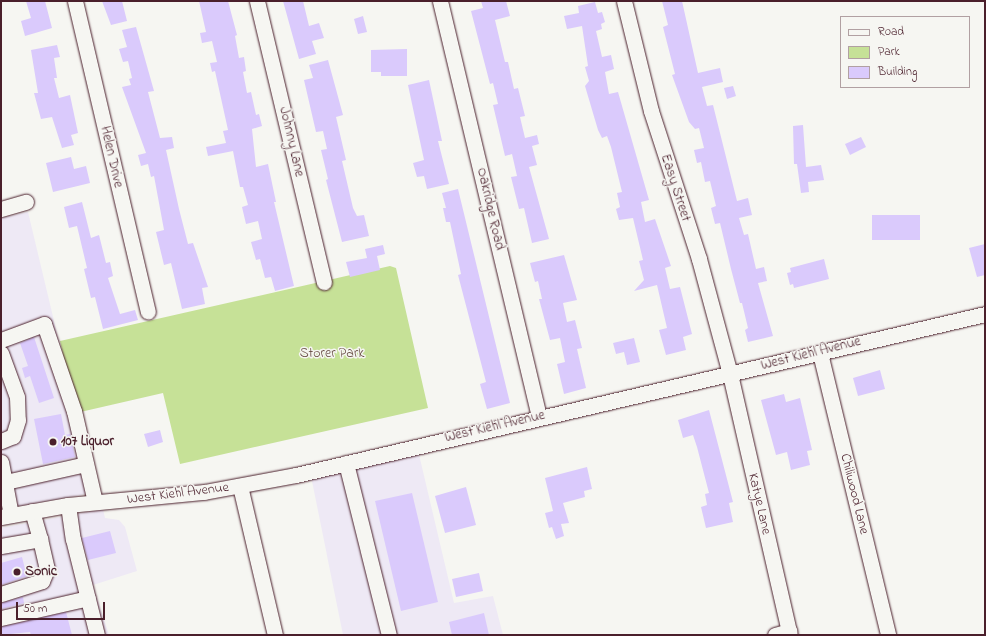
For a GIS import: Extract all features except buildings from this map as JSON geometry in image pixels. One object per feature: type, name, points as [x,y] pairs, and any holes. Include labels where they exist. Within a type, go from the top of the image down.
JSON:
[{"type":"street","name":"Helen Drive","points":[[74,1],[148,312]]},
{"type":"street","name":"Johnny Lane","points":[[257,1],[324,282]]},
{"type":"street","name":"Oakridge Road","points":[[440,1],[539,416]]},
{"type":"street","name":"Easy Street","points":[[624,1],[651,111],[699,259],[730,374]]},
{"type":"street","points":[[1,209],[26,202]]},
{"type":"street","name":"West Kiehl Avenue","points":[[6,516],[68,505],[168,497],[240,486],[346,463],[539,416],[730,374],[985,314]]},
{"type":"street","points":[[1,340],[44,324],[74,411],[95,502]]},
{"type":"street","points":[[1,353],[18,397],[18,420],[13,436],[1,441]]},
{"type":"street","name":"Chiliwood Lane","points":[[820,353],[888,635]]},
{"type":"street","name":"Katye Lane","points":[[730,374],[785,634]]},
{"type":"street","points":[[1,462],[6,516]]},
{"type":"street","points":[[346,463],[389,635]]},
{"type":"street","points":[[3,482],[86,464]]},
{"type":"street","points":[[240,486],[275,635]]},
{"type":"street","points":[[68,505],[74,539],[97,635]]},
{"type":"street","points":[[1,594],[42,582],[47,569],[32,511]]},
{"type":"street","points":[[1,546],[40,539]]},
{"type":"street","points":[[1,618],[88,598]]},
{"type":"shaded area","points":[[28,212],[76,413],[91,493],[1,510],[1,218]]},
{"type":"shaded area","points":[[417,446],[454,603],[493,596],[503,635],[343,635],[310,471]]},
{"type":"shaded area","points":[[103,509],[105,518],[119,520],[125,527],[137,571],[93,585],[109,635],[1,635],[1,528]]},
{"type":"green space","name":"Storer Park","points":[[390,266],[396,268],[428,408],[180,464],[163,393],[76,413],[60,341]]},
{"type":"place","name":"107 Liquor","points":[[53,442]]},
{"type":"place","name":"Sonic","points":[[17,572]]}]
